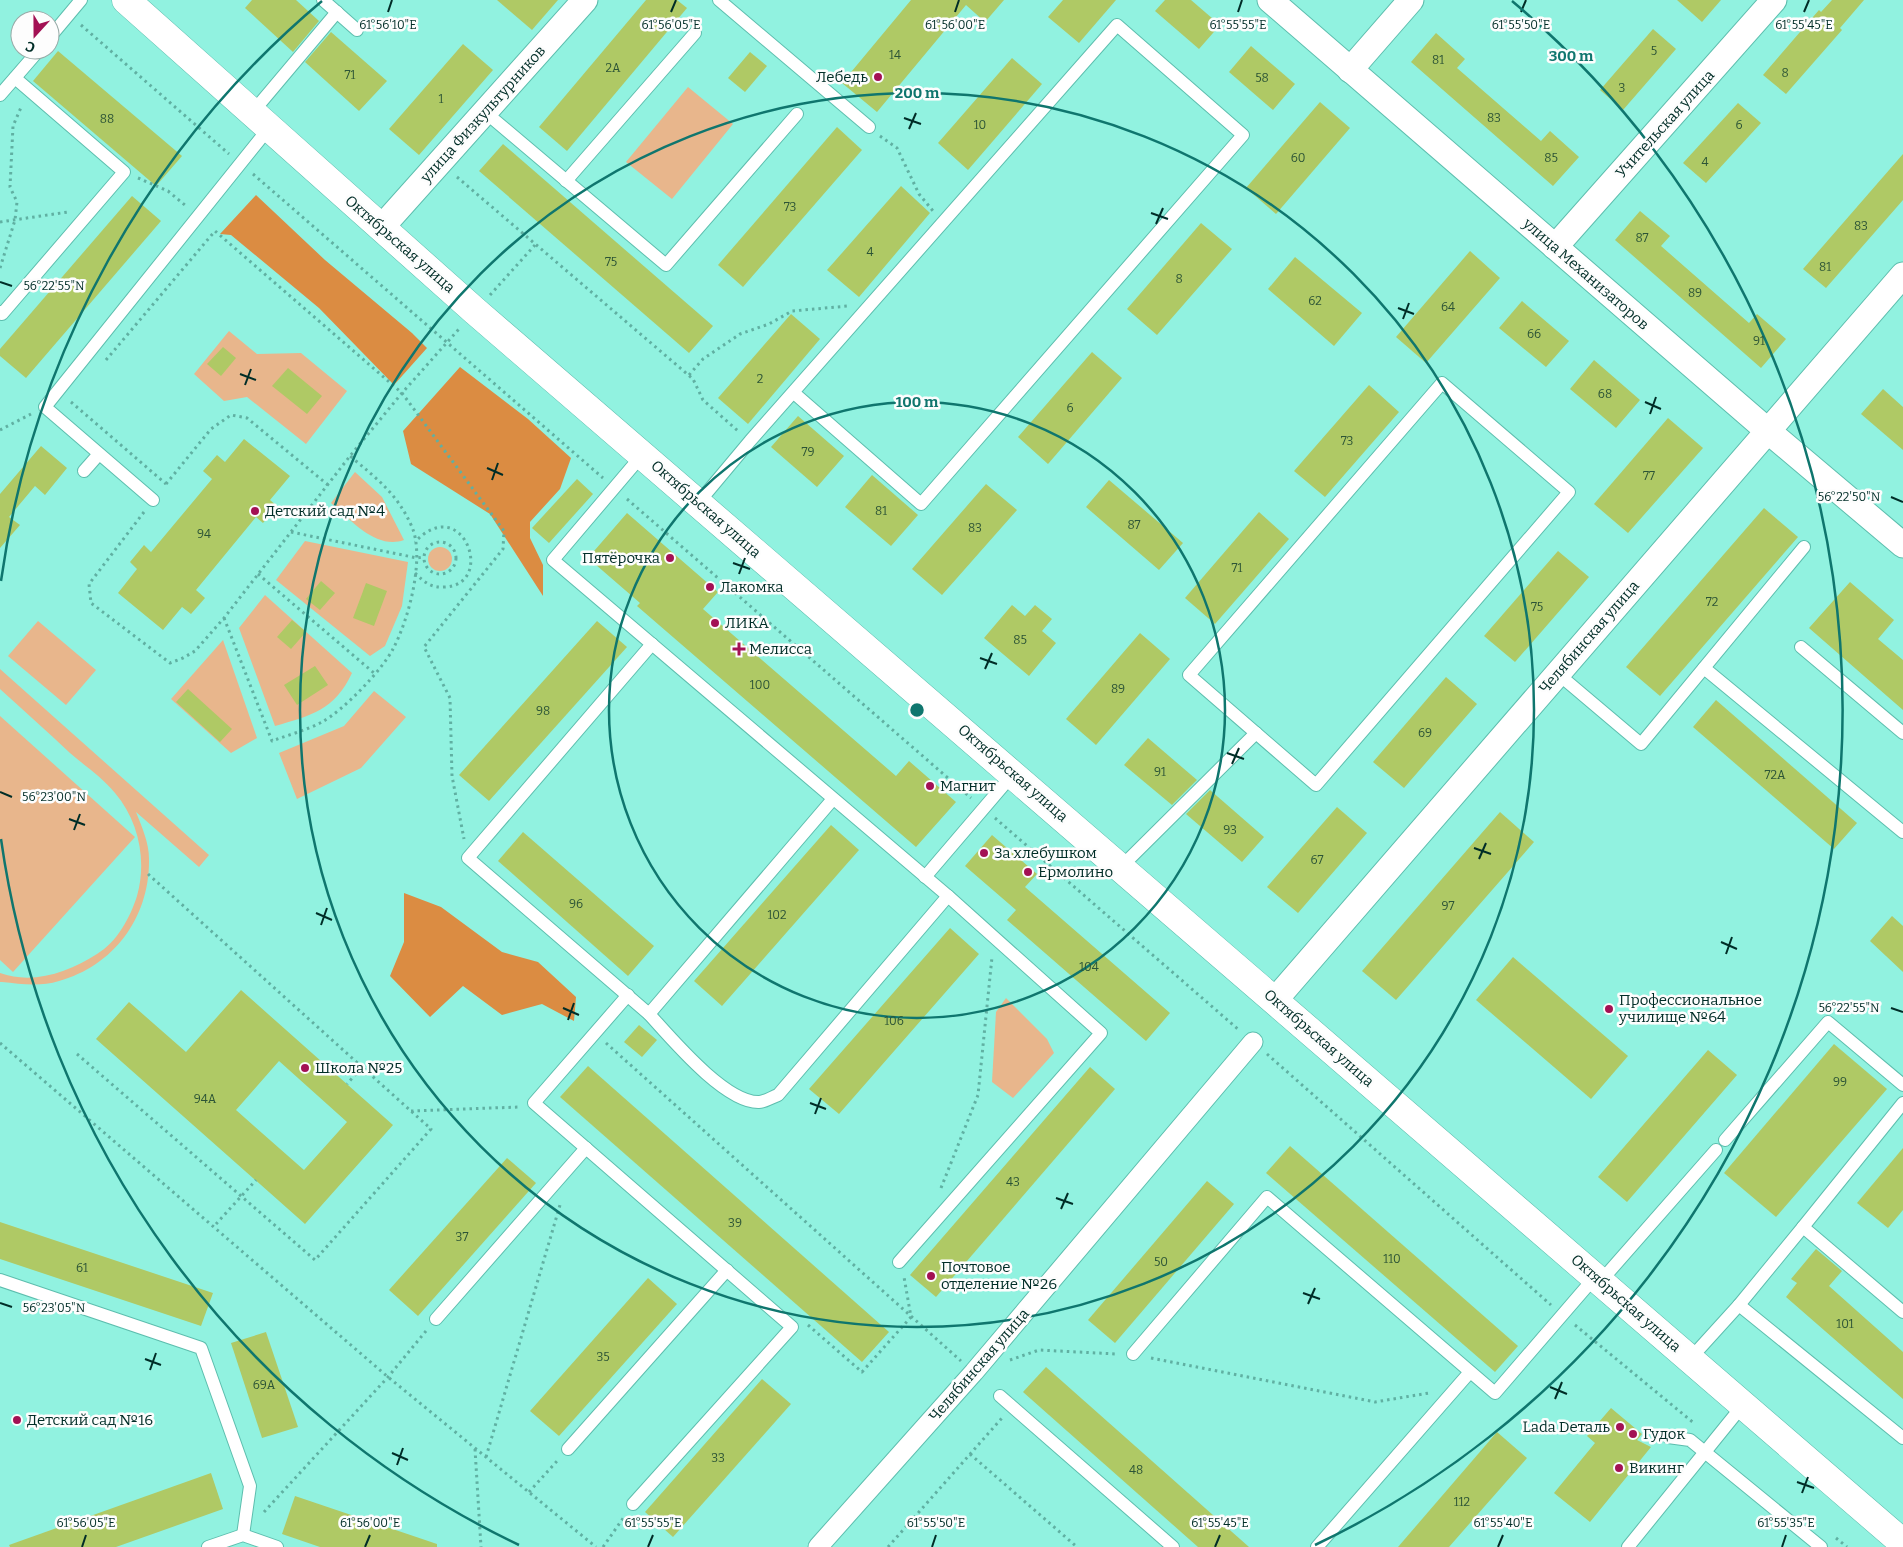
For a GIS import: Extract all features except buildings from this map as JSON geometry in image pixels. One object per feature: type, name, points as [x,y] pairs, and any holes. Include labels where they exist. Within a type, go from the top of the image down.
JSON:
[{"type":"main road","name":"Октябрьская улица","points":[[126,0],[476,311],[1903,1543]]},
{"type":"street","name":"улица Физкультурников","points":[[381,228],[585,0]]},
{"type":"street","name":"улица Механизаторов","points":[[1270,0],[1768,431],[1903,545]]},
{"type":"street","points":[[1350,70],[1411,0]]},
{"type":"street","name":"Учительская улица","points":[[1555,247],[1774,0]]},
{"type":"street","name":"Челябинская улица","points":[[1275,1000],[1903,275]]},
{"type":"street","name":"Челябинская улица","points":[[818,1547],[974,1372],[1253,1042]]},
{"type":"lane","points":[[60,24],[81,0]]},
{"type":"lane","points":[[323,0],[357,30]]},
{"type":"lane","points":[[719,0],[869,127]]},
{"type":"lane","points":[[153,500],[45,407],[240,163],[261,120],[337,12]]},
{"type":"lane","points":[[699,502],[750,441],[1117,25],[1243,136],[921,504],[794,393]]},
{"type":"lane","points":[[566,181],[695,33]]},
{"type":"lane","points":[[0,95],[30,60]]},
{"type":"lane","points":[[0,312],[2,314],[124,172],[15,78]]},
{"type":"lane","points":[[485,112],[666,265],[797,114]]},
{"type":"lane","points":[[1442,383],[1569,492],[1316,785],[1256,734],[1189,675],[1442,383]]},
{"type":"lane","points":[[84,471],[99,454]]},
{"type":"lane","points":[[643,454],[553,560],[948,896],[1101,1033],[901,1267]]},
{"type":"lane","points":[[1557,673],[1641,744],[1804,547]]},
{"type":"lane","points":[[652,644],[468,858],[649,1014],[712,1079],[734,1095],[759,1102],[778,1096],[948,896]]},
{"type":"lane","points":[[1800,646],[1903,733]]},
{"type":"lane","points":[[1704,668],[1903,832]]},
{"type":"lane","points":[[1121,867],[1256,734]]},
{"type":"lane","points":[[925,877],[1013,774]]},
{"type":"lane","points":[[649,1014],[833,799]]},
{"type":"lane","points":[[628,995],[534,1103],[792,1327],[633,1504]]},
{"type":"lane","points":[[1133,1354],[1267,1197],[1495,1393],[1563,1315],[1598,1280],[1720,1145],[1828,1022],[1903,1085]]},
{"type":"lane","points":[[1690,1359],[1739,1305],[1903,1103]]},
{"type":"lane","points":[[436,1319],[586,1148]]},
{"type":"lane","points":[[1803,1227],[1903,1312]]},
{"type":"lane","points":[[568,1449],[727,1270]]},
{"type":"lane","points":[[0,1280],[201,1348],[250,1486],[243,1535]]},
{"type":"lane","points":[[1739,1305],[1903,1438]]},
{"type":"lane","points":[[1317,1547],[1470,1372]]},
{"type":"lane","points":[[1000,1396],[1173,1547]]},
{"type":"lane","points":[[1632,1546],[1743,1405]]},
{"type":"lane","points":[[1668,1436],[1690,1440],[1821,1547]]},
{"type":"lane","points":[[208,1547],[243,1535],[277,1547]]},
{"type":"path","points":[[68,14],[1253,1042],[1563,1315],[1715,1440]]},
{"type":"path","points":[[0,268],[15,220],[17,202],[10,186],[13,126],[23,104],[15,78]]},
{"type":"path","points":[[869,127],[897,148],[919,194],[945,221]]},
{"type":"path","points":[[439,162],[694,379],[703,400],[750,441]]},
{"type":"path","points":[[124,172],[168,192],[402,392],[504,531],[504,549],[424,647],[450,698],[452,776],[468,858]]},
{"type":"path","points":[[0,222],[94,208]]},
{"type":"path","points":[[102,365],[215,231]]},
{"type":"path","points":[[328,485],[247,418],[231,415],[211,429],[153,500],[89,584],[91,603],[170,663],[195,651],[224,618],[402,392],[535,245]]},
{"type":"path","points":[[689,375],[703,359],[740,334],[769,324],[792,311],[873,303]]},
{"type":"path","points":[[77,395],[71,403],[166,484]]},
{"type":"path","points":[[0,430],[45,407]]},
{"type":"path","points":[[224,618],[272,741],[323,722],[354,698],[393,649],[410,605],[417,558],[412,528],[391,490],[350,456]]},
{"type":"path","points":[[414,572],[423,582],[436,588],[449,587],[461,582],[469,571],[472,558],[470,545],[462,534],[450,528],[437,527],[424,532],[415,542]]},
{"type":"path","points":[[291,532],[417,558],[423,557]]},
{"type":"path","points":[[439,541],[450,545],[456,554],[455,566],[446,574],[435,575],[426,568],[423,557],[428,546],[439,541]]},
{"type":"path","points":[[258,574],[374,673]]},
{"type":"path","points":[[77,1054],[315,1260],[431,1129],[148,874]]},
{"type":"path","points":[[939,1193],[978,1094],[994,936]]},
{"type":"path","points":[[609,1035],[604,1042],[974,1372],[1039,1350],[1133,1354],[1375,1402],[1456,1389]]},
{"type":"path","points":[[0,1043],[388,1377],[596,1547]]},
{"type":"path","points":[[347,1084],[362,1067]]},
{"type":"path","points":[[411,1111],[509,1109],[537,1105]]},
{"type":"path","points":[[216,1224],[256,1180]]},
{"type":"path","points":[[486,1457],[560,1201]]},
{"type":"path","points":[[901,1267],[911,1316]]},
{"type":"path","points":[[804,1320],[862,1372],[911,1316]]},
{"type":"path","points":[[243,1535],[388,1377],[436,1319]]},
{"type":"path","points":[[888,1547],[1012,1407]]},
{"type":"path","points":[[476,1449],[481,1547]]},
{"type":"path","points":[[529,1492],[568,1449]]},
{"type":"path","points":[[970,1454],[1076,1547]]},
{"type":"path","points":[[603,1547],[633,1504]]},
{"type":"path","points":[[1831,1534],[1847,1547]]},
{"type":"shaded area","points":[[688,87],[733,124],[672,199],[626,162]]},
{"type":"shaded area","points":[[256,195],[325,260],[412,333],[427,348],[394,385],[319,308],[231,235],[220,234]]},
{"type":"shaded area","points":[[229,331],[257,354],[301,353],[347,391],[306,444],[247,397],[224,401],[194,374]]},
{"type":"shaded area","points":[[460,367],[528,419],[571,458],[560,489],[530,522],[530,538],[543,565],[543,596],[490,514],[411,464],[403,431]]},
{"type":"shaded area","points":[[355,472],[382,497],[404,540],[384,541],[364,532],[331,503]]},
{"type":"shaded area","points":[[305,541],[408,562],[402,606],[385,646],[370,656],[276,580]]},
{"type":"shaded area","points":[[440,547],[448,551],[452,559],[448,567],[440,571],[432,567],[428,559],[432,551]]},
{"type":"shaded area","points":[[265,595],[352,673],[338,695],[320,710],[275,726],[239,628]]},
{"type":"shaded area","points":[[38,621],[96,670],[66,705],[8,656]]},
{"type":"shaded area","points":[[223,640],[257,738],[231,753],[171,699]]},
{"type":"shaded area","points":[[0,669],[209,855],[199,867],[136,812],[143,829],[149,859],[148,880],[143,900],[135,919],[125,936],[112,951],[96,964],[79,974],[45,984],[30,985],[0,982],[0,973],[25,978],[50,975],[75,966],[104,949],[122,929],[134,904],[140,883],[141,855],[139,842],[130,816],[115,793],[0,689]]},
{"type":"shaded area","points":[[374,691],[406,717],[361,768],[297,799],[279,753],[344,726]]},
{"type":"shaded area","points":[[0,716],[135,837],[13,972],[0,960]]},
{"type":"shaded area","points":[[404,893],[441,907],[502,952],[538,962],[576,997],[574,1021],[542,1004],[502,1015],[463,986],[430,1017],[390,976],[404,942]]},
{"type":"shaded area","points":[[1006,998],[1047,1039],[1054,1053],[1013,1098],[992,1082],[996,1012]]},
{"type":"place","name":"Лебедь","points":[[878,77]]},
{"type":"place","name":"Детский сад №4","points":[[255,511]]},
{"type":"place","name":"Пятёрочка","points":[[670,558]]},
{"type":"place","name":"Лакомка","points":[[710,587]]},
{"type":"place","name":"ЛИКА","points":[[715,623]]},
{"type":"place","name":"Мелисса","points":[[739,649]]},
{"type":"place","name":"Магнит","points":[[930,786]]},
{"type":"place","name":"За хлебушком","points":[[984,853]]},
{"type":"place","name":"Ермолино","points":[[1028,872]]},
{"type":"place","name":"Профессиональное училище №64","points":[[1609,1009]]},
{"type":"place","name":"Школа №25","points":[[305,1068]]},
{"type":"place","name":"Почтовое отделение №26","points":[[931,1276]]},
{"type":"place","name":"Детский сад №16","points":[[17,1420]]},
{"type":"place","name":"Lada Dеталь","points":[[1620,1427]]},
{"type":"place","name":"Гудок","points":[[1633,1434]]},
{"type":"place","name":"Викинг","points":[[1619,1468]]}]
